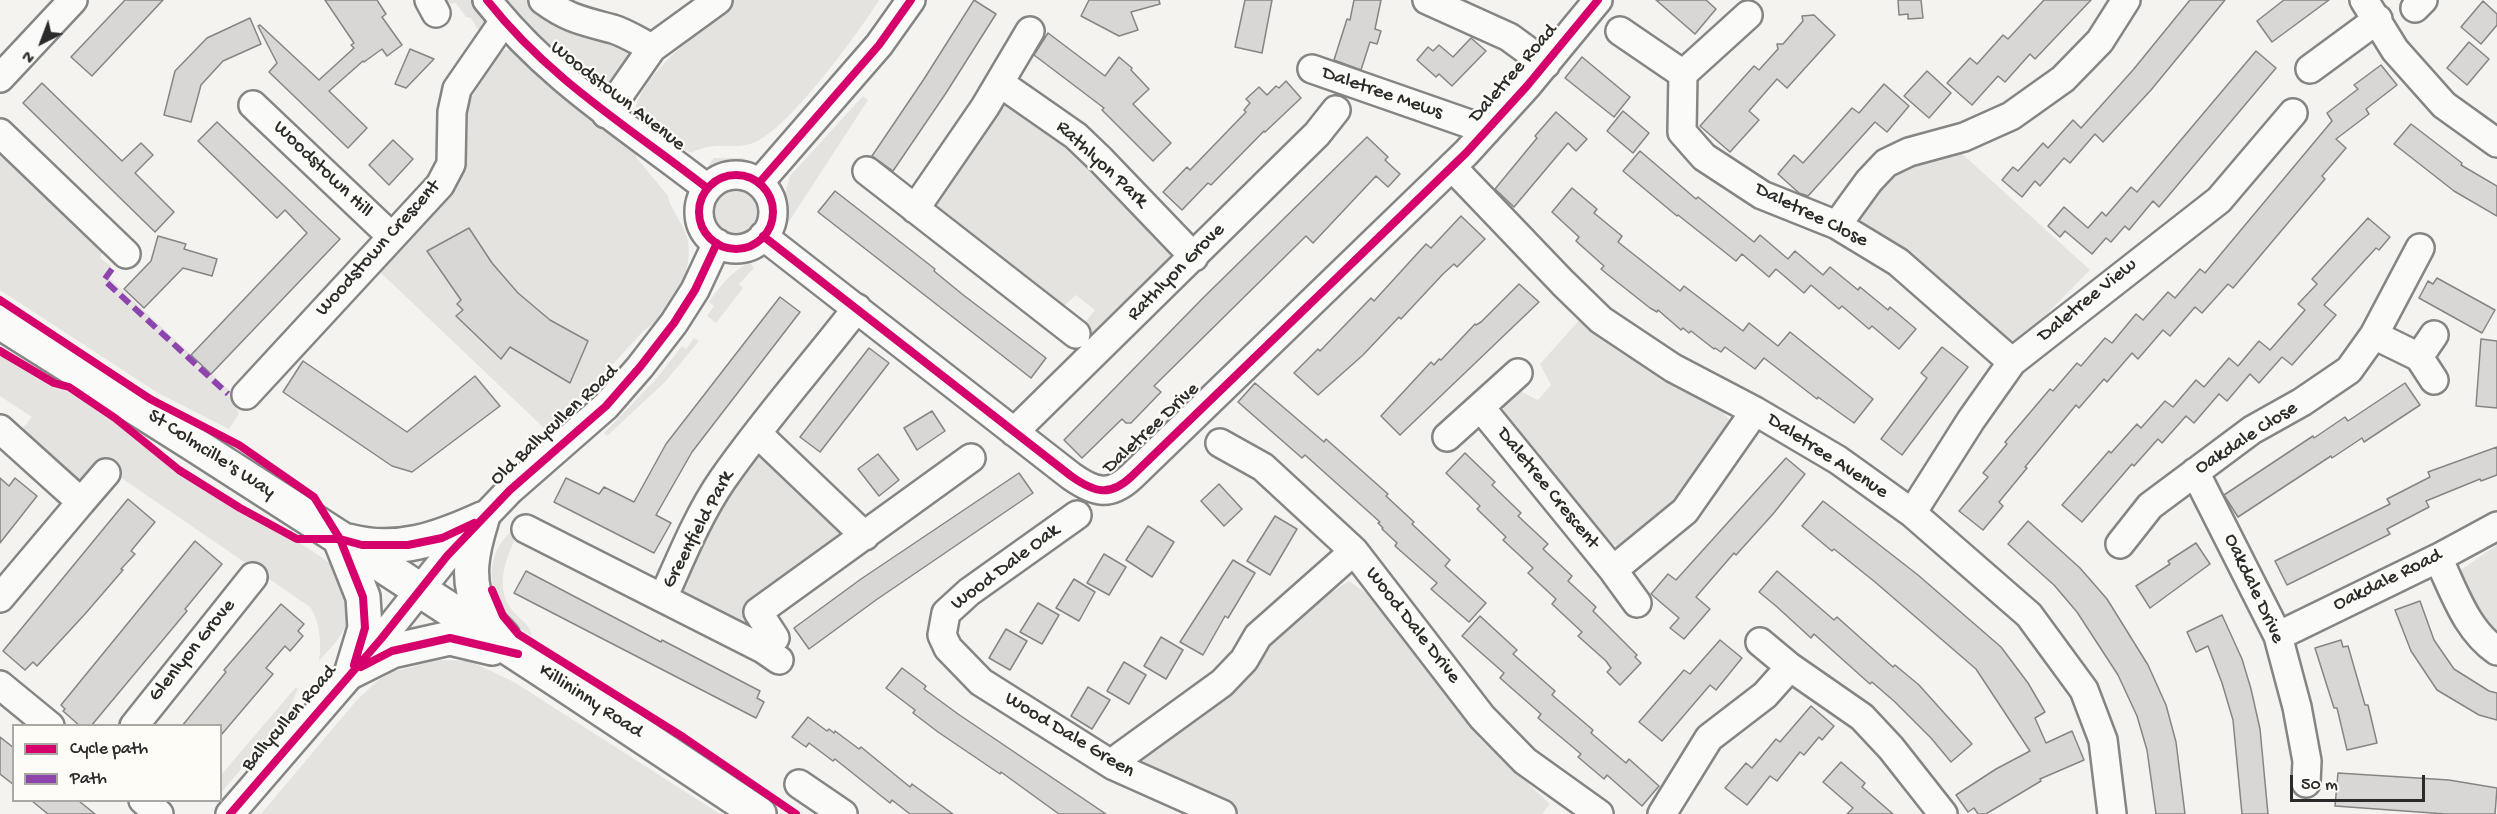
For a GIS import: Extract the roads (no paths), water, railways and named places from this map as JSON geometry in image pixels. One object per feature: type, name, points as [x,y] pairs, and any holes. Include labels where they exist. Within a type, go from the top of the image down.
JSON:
[{"type":"main road","name":"St Colmcille's Way","points":[[0,322],[175,431],[420,590]]},
{"type":"main road","points":[[340,539],[362,545],[408,545],[442,538],[482,519]]},
{"type":"main road","points":[[482,519],[472,551],[472,587],[482,613],[518,654]]},
{"type":"main road","points":[[340,539],[363,597],[364,628],[352,671]]},
{"type":"main road","name":"Killininny Road","points":[[420,590],[759,814]]},
{"type":"main road","points":[[352,671],[392,651],[450,638],[518,654]]},
{"type":"street","points":[[0,78],[73,0]]},
{"type":"street","name":"Woodstown Avenue","points":[[487,0],[553,72],[707,188]]},
{"type":"street","points":[[543,0],[560,13],[586,24],[615,30],[652,48]]},
{"type":"street","points":[[606,114],[652,48],[718,0]]},
{"type":"street","points":[[759,183],[879,45],[910,0]]},
{"type":"street","points":[[1426,0],[1509,37],[1545,64]]},
{"type":"street","name":"Daletree Road","points":[[1452,167],[1545,64],[1598,0]]},
{"type":"street","points":[[1837,225],[1869,181],[1886,163],[1909,152],[1964,137],[2011,116],[2063,80],[2100,41],[2126,0]]},
{"type":"street","points":[[2310,69],[2371,10],[2395,50],[2444,105],[2497,143]]},
{"type":"street","points":[[1620,31],[1683,74],[1748,15]]},
{"type":"street","name":"Woodstown Crescent","points":[[246,395],[440,185],[451,164],[452,112],[457,89],[504,21]]},
{"type":"street","points":[[915,209],[1000,83],[1030,31]]},
{"type":"street","name":"Daletree Mews","points":[[1312,69],[1487,130]]},
{"type":"street","name":"Daletree Close","points":[[1683,74],[1682,132],[1704,157],[1762,195],[1837,225],[1899,262],[2012,362]]},
{"type":"street","name":"Rathlyon Park","points":[[1000,83],[1076,136],[1194,257]]},
{"type":"street","name":"Woodstown Hill","points":[[253,105],[392,236]]},
{"type":"street","name":"Rathlyon Grove","points":[[1014,432],[1317,134],[1336,110]]},
{"type":"street","name":"Daletree View","points":[[1912,513],[1971,420],[2012,362],[2219,200],[2293,113]]},
{"type":"street","points":[[0,133],[126,254]]},
{"type":"street","name":"Daletree Avenue","points":[[1452,167],[1601,320],[1673,368],[1755,411],[1839,460],[1912,513],[2029,615],[2084,690],[2103,740],[2112,814]]},
{"type":"street","name":"Daletree Drive","points":[[763,236],[1085,486],[1102,491],[1124,483],[1452,167]]},
{"type":"street","points":[[867,171],[1076,334]]},
{"type":"street","points":[[726,176],[749,177],[759,183],[771,201],[773,212],[771,222],[763,236],[750,246],[739,249],[717,243],[707,235],[700,224],[699,212],[701,199],[707,188],[716,180],[726,176]]},
{"type":"street","name":"Old Ballycullen Road","points":[[420,590],[447,556],[510,490],[606,406],[640,367],[674,323],[695,290],[717,243]]},
{"type":"street","name":"Oakdale Close","points":[[2120,544],[2150,506],[2252,430],[2302,402],[2349,370],[2374,335],[2420,248]]},
{"type":"street","name":"Greenfield Park","points":[[663,598],[696,526],[722,480],[796,383],[857,309]]},
{"type":"street","points":[[2374,335],[2427,346],[2434,380]]},
{"type":"street","points":[[1447,437],[1518,373]]},
{"type":"street","name":"Daletree Crescent","points":[[1481,408],[1613,570],[1637,603]]},
{"type":"street","points":[[1613,570],[1685,511],[1716,470],[1755,411]]},
{"type":"street","points":[[2,419],[81,502]]},
{"type":"street","points":[[758,434],[865,536]]},
{"type":"street","name":"Wood Dale Drive","points":[[1220,442],[1263,467],[1354,551],[1482,717],[1526,761],[1599,814]]},
{"type":"street","name":"Greenfield Park","points":[[526,529],[763,649],[777,649],[758,612],[971,458]]},
{"type":"street","name":"Oakdale Drive","points":[[2195,472],[2278,636],[2297,707],[2307,761],[2306,783]]},
{"type":"street","points":[[0,598],[106,473]]},
{"type":"street","name":"Wood Dale Oak","points":[[942,628],[946,614],[969,592],[1077,515]]},
{"type":"street","name":"Oakdale Road","points":[[2278,636],[2438,558],[2497,526]]},
{"type":"street","points":[[1114,766],[1120,757],[1222,683],[1244,660],[1258,636],[1354,551]]},
{"type":"street","points":[[2438,558],[2471,626],[2486,643],[2497,651]]},
{"type":"street","name":"Glenlyon Grove","points":[[136,724],[253,577]]},
{"type":"street","name":"Ballycullen Road","points":[[230,814],[420,590]]},
{"type":"street","name":"Wood Dale Green","points":[[942,628],[942,635],[948,648],[981,682],[1114,766],[1222,814]]},
{"type":"street","points":[[1760,642],[1790,667],[1862,717],[1891,747],[1943,814]]},
{"type":"street","points":[[1662,814],[1709,738],[1765,695],[1790,667]]},
{"type":"street","points":[[0,685],[48,724]]},
{"type":"street","points":[[799,784],[843,814]]},
{"type":"street","points":[[144,802],[159,814]]}]
